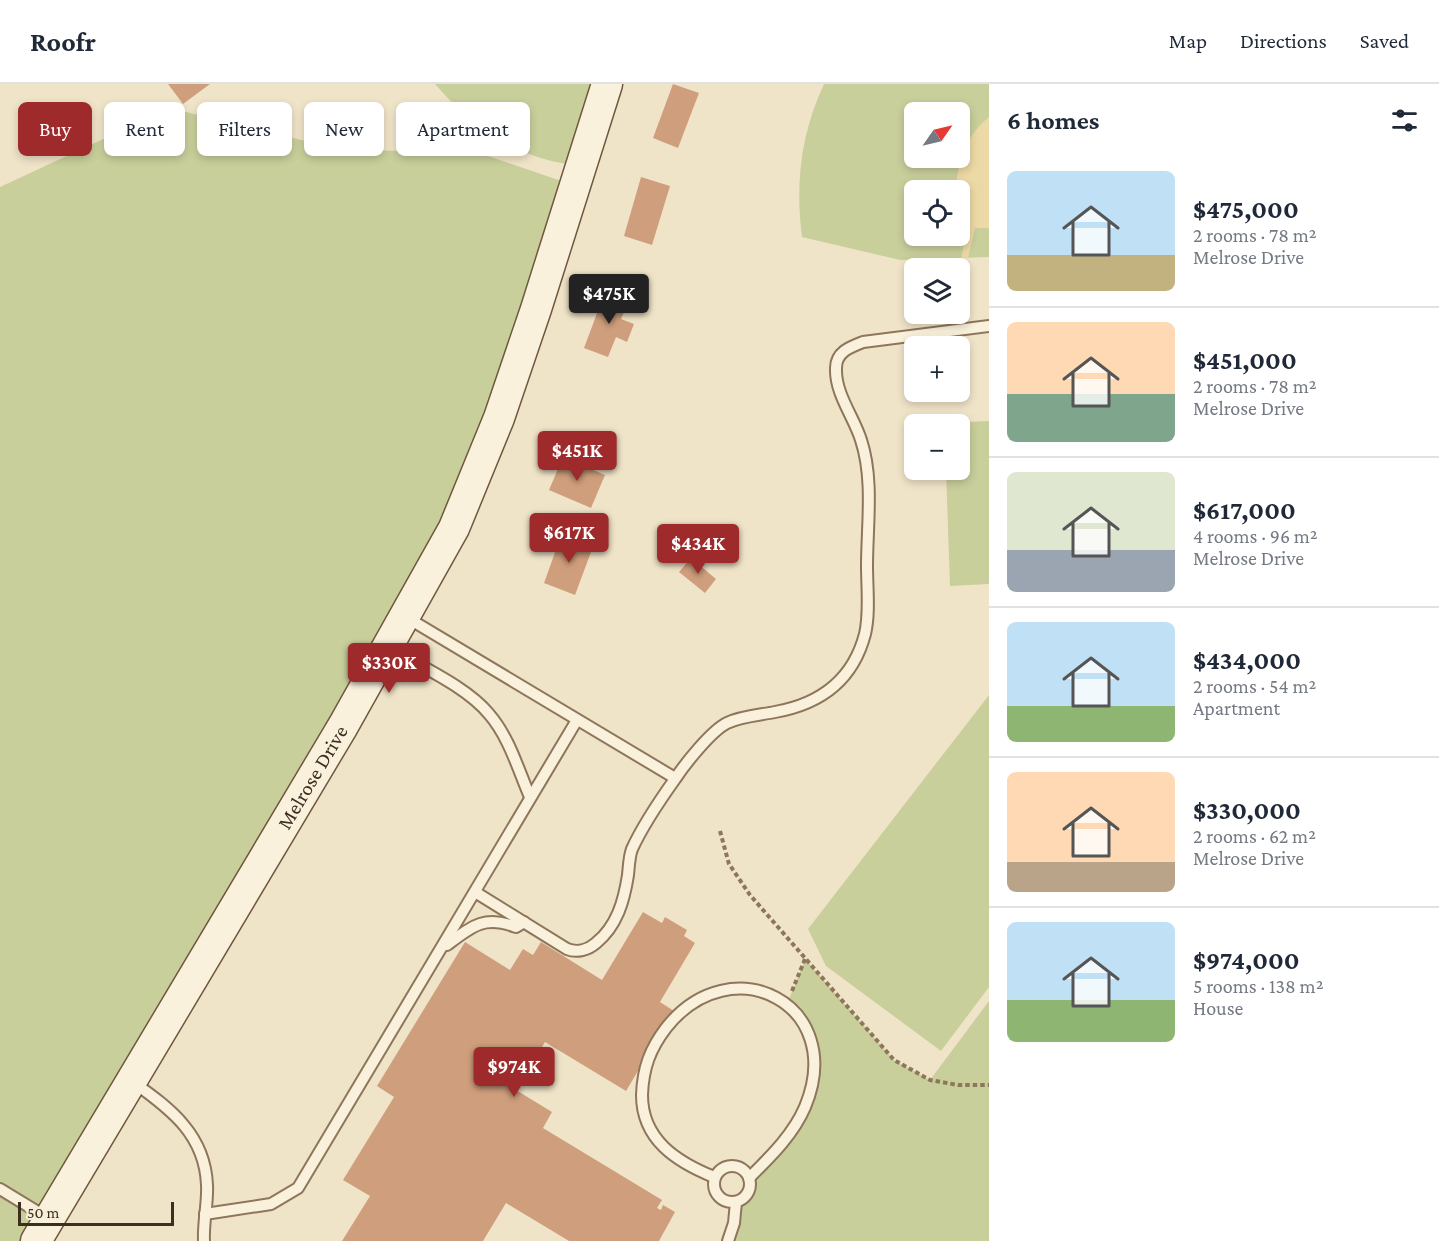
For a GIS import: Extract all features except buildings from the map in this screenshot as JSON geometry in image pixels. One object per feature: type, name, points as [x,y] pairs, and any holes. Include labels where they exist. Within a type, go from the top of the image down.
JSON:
[{"type":"street","name":"Melrose Drive","points":[[42,1230],[133,1082],[406,616],[454,528],[499,418],[607,84]]},
{"type":"lane","points":[[475,892],[572,951],[591,947],[604,937],[618,915],[632,849],[675,778],[724,724],[735,719],[791,709],[816,701],[834,688],[853,661],[865,634],[867,610],[867,468],[861,440],[837,380],[838,357],[844,350],[862,342],[989,326]]},
{"type":"lane","points":[[406,616],[675,778]]},
{"type":"lane","points":[[388,647],[460,690],[490,715],[505,738],[530,797]]},
{"type":"lane","points":[[205,1214],[271,1204],[298,1188],[577,720]]},
{"type":"lane","points":[[444,944],[448,945],[464,930],[489,921],[500,921],[516,927],[524,922]]},
{"type":"lane","points":[[714,1177],[689,1167],[658,1143],[650,1128],[642,1103],[644,1068],[657,1040],[678,1013],[699,998],[727,991],[752,989],[764,991],[787,1003],[812,1040],[814,1059],[811,1083],[806,1105],[790,1133],[749,1178],[748,1192],[736,1202],[734,1223],[728,1241]]},
{"type":"lane","points":[[133,1082],[171,1109],[195,1138],[206,1170],[204,1241]]},
{"type":"lane","points":[[736,1202],[723,1200],[717,1195],[713,1186],[714,1177],[721,1169],[734,1166],[743,1170],[749,1178]]},
{"type":"lane","points":[[0,1189],[42,1230]]},
{"type":"path","points":[[720,831],[729,864],[750,895],[894,1060],[930,1080],[989,1085]]},
{"type":"path","points":[[787,1003],[805,959]]},
{"type":"green space","points":[[435,84],[607,84],[580,166],[530,154],[530,102],[450,101]]},
{"type":"green space","points":[[824,84],[989,84],[989,257],[904,258],[900,260],[802,237],[800,178],[810,121]]},
{"type":"green space","points":[[185,112],[197,115],[197,156],[292,156],[292,138],[304,141],[304,156],[384,156],[384,150],[396,151],[396,156],[488,156],[573,185],[471,482],[36,1241],[0,1241],[0,187],[67,156],[92,156],[92,144],[104,139],[104,156],[185,156]]},
{"type":"green space","points":[[989,421],[989,584],[950,586],[946,480],[970,480],[970,422]]},
{"type":"green space","points":[[989,695],[989,987],[941,1051],[826,966],[808,929]]},
{"type":"green space","points":[[805,959],[894,1060],[930,1080],[989,1001],[989,1241],[728,1241],[736,1202],[744,1198],[750,1182],[799,1118],[814,1058],[787,1004]]},
{"type":"sand","points":[[989,117],[989,228],[975,228],[968,258],[961,258],[964,246],[970,246],[970,180],[957,180],[959,168],[970,168],[970,138]]}]
